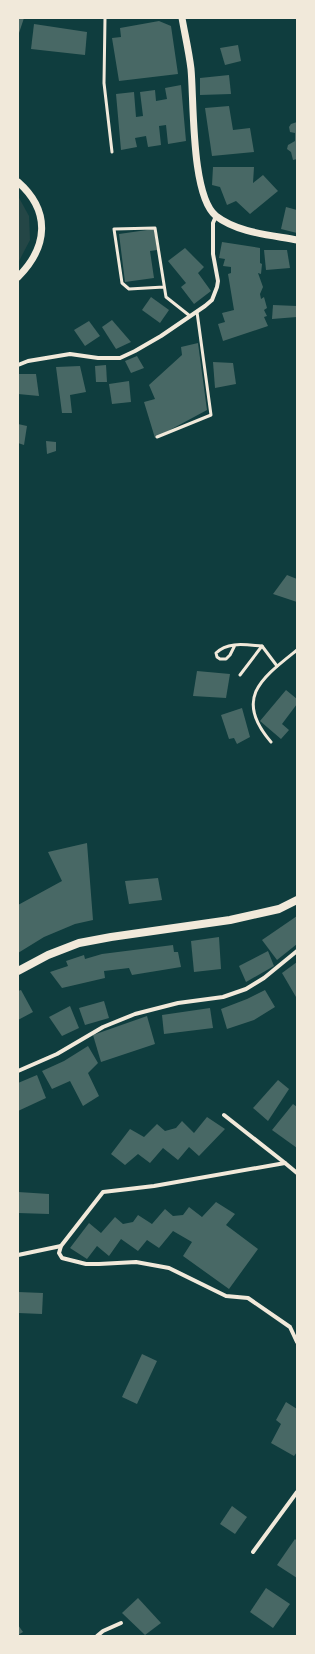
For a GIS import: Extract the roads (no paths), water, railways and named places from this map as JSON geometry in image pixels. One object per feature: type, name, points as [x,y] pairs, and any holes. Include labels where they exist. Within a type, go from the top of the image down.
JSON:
[{"type":"main road","points":[[18,971],[48,955],[79,943],[230,920],[280,909],[297,900]]},
{"type":"street","points":[[182,18],[191,68],[199,177],[210,209],[216,216],[234,226],[246,230],[297,240]]},
{"type":"street","points":[[18,182],[25,188],[38,208],[42,220],[42,234],[39,247],[33,259],[18,277]]},
{"type":"street","points":[[18,366],[28,361],[70,354],[120,358],[135,351],[212,300],[218,287],[213,254],[212,230],[212,223],[216,216]]},
{"type":"street","points":[[18,1071],[57,1054],[103,1027],[135,1014],[178,1003],[223,997],[246,989],[264,978],[297,951]]},
{"type":"street","points":[[224,1115],[297,1173]]},
{"type":"street","points":[[285,1163],[154,1186],[103,1192],[61,1246],[59,1253],[62,1258],[71,1261],[99,1264],[136,1262],[169,1268],[226,1296],[248,1298],[290,1327],[297,1342]]},
{"type":"street","points":[[18,1255],[61,1246]]},
{"type":"street","points":[[253,1552],[297,1492]]},
{"type":"street","points":[[97,1636],[103,1631],[121,1623]]},
{"type":"lane","points":[[105,18],[104,83],[112,152]]},
{"type":"lane","points":[[164,287],[129,289],[122,283],[114,229],[155,228],[166,297],[190,316]]},
{"type":"lane","points":[[157,437],[211,415],[197,310]]},
{"type":"lane","points":[[235,644],[230,655],[226,659],[220,659],[217,657],[216,653],[221,648],[235,644],[262,646],[277,666]]},
{"type":"lane","points":[[240,675],[262,646]]},
{"type":"lane","points":[[271,742],[262,731],[255,718],[255,694],[260,683],[277,666],[297,650]]}]
